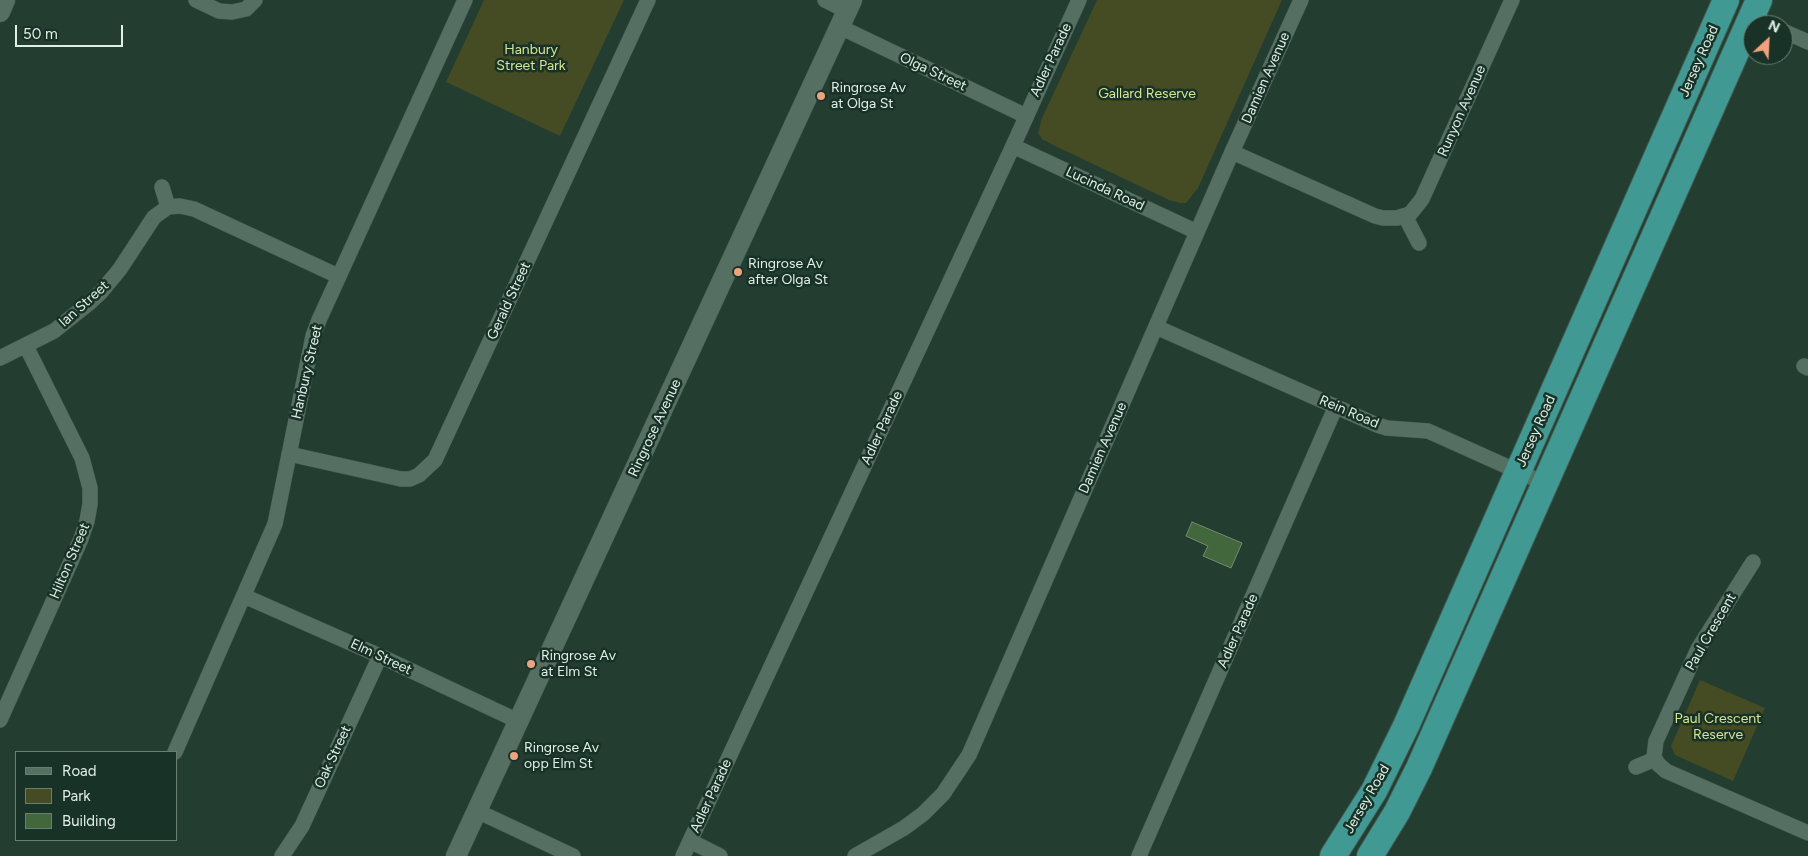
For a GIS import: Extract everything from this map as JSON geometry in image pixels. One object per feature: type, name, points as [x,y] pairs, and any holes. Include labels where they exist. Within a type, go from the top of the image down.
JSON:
[{"type":"highway","name":"Jersey Road","points":[[1333,856],[1383,775],[1450,628],[1726,0]]},
{"type":"highway","points":[[1370,856],[1397,812],[1419,768],[1760,14]]},
{"type":"street","points":[[0,12],[5,0]]},
{"type":"street","points":[[196,0],[244,18],[255,0]]},
{"type":"street","name":"Hanbury Street","points":[[176,751],[275,524],[313,336],[338,276],[465,0]]},
{"type":"street","name":"Gerald Street","points":[[289,454],[401,479],[410,479],[418,476],[435,460],[648,0]]},
{"type":"street","name":"Olga Street","points":[[825,0],[1026,116]]},
{"type":"street","name":"Adler Parade","points":[[683,856],[1079,0]]},
{"type":"street","name":"Damien Avenue","points":[[855,856],[904,828],[923,814],[943,794],[970,755],[1232,152],[1301,0]]},
{"type":"street","name":"Runyon Avenue","points":[[1404,216],[1413,211],[1422,198],[1512,0]]},
{"type":"street","name":"Ringrose Avenue","points":[[456,856],[846,13]]},
{"type":"street","points":[[1793,35],[1808,42]]},
{"type":"street","name":"Lucinda Road","points":[[1013,146],[1197,232]]},
{"type":"street","points":[[1232,152],[1375,216],[1390,219],[1404,216],[1418,243]]},
{"type":"street","points":[[162,187],[168,207],[180,206],[194,210],[338,276]]},
{"type":"street","name":"Ian Street","points":[[0,358],[54,331],[77,314],[101,292],[128,257],[154,217],[168,207]]},
{"type":"street","name":"Rein Road","points":[[1156,327],[1387,428],[1428,431],[1546,484]]},
{"type":"street","name":"Hilton Street","points":[[0,720],[82,539],[88,521],[90,504],[90,488],[82,458],[26,346]]},
{"type":"street","name":"Adler Parade","points":[[1139,856],[1336,406]]},
{"type":"street","name":"Paul Crescent","points":[[1656,759],[1654,753],[1656,741],[1698,649],[1753,562]]},
{"type":"street","name":"Elm Street","points":[[244,596],[380,656],[518,721]]},
{"type":"street","name":"Oak Street","points":[[282,856],[302,826],[380,656]]},
{"type":"street","points":[[1636,766],[1656,759],[1666,771],[1808,833]]},
{"type":"street","points":[[477,811],[572,856]]},
{"type":"street","points":[[690,841],[720,856]]},
{"type":"green space","name":"Hanbury Street Park","points":[[484,0],[624,0],[560,136],[446,82]]},
{"type":"green space","name":"Gallard Reserve","points":[[1097,0],[1282,0],[1198,188],[1186,203],[1169,200],[1051,144],[1042,139],[1038,133],[1042,118]]},
{"type":"green space","name":"Paul Crescent Reserve","points":[[1700,680],[1765,708],[1733,781],[1675,755],[1671,746]]},
{"type":"building","points":[[1192,522],[1242,543],[1231,568],[1203,556],[1208,546],[1186,536]]},
{"type":"place","name":"Ringrose Av at Olga St","points":[[821,96]]},
{"type":"place","name":"Ringrose Av after Olga St","points":[[738,272]]},
{"type":"place","name":"Ringrose Av at Elm St","points":[[531,664]]},
{"type":"place","name":"Ringrose Av opp Elm St","points":[[514,756]]}]
